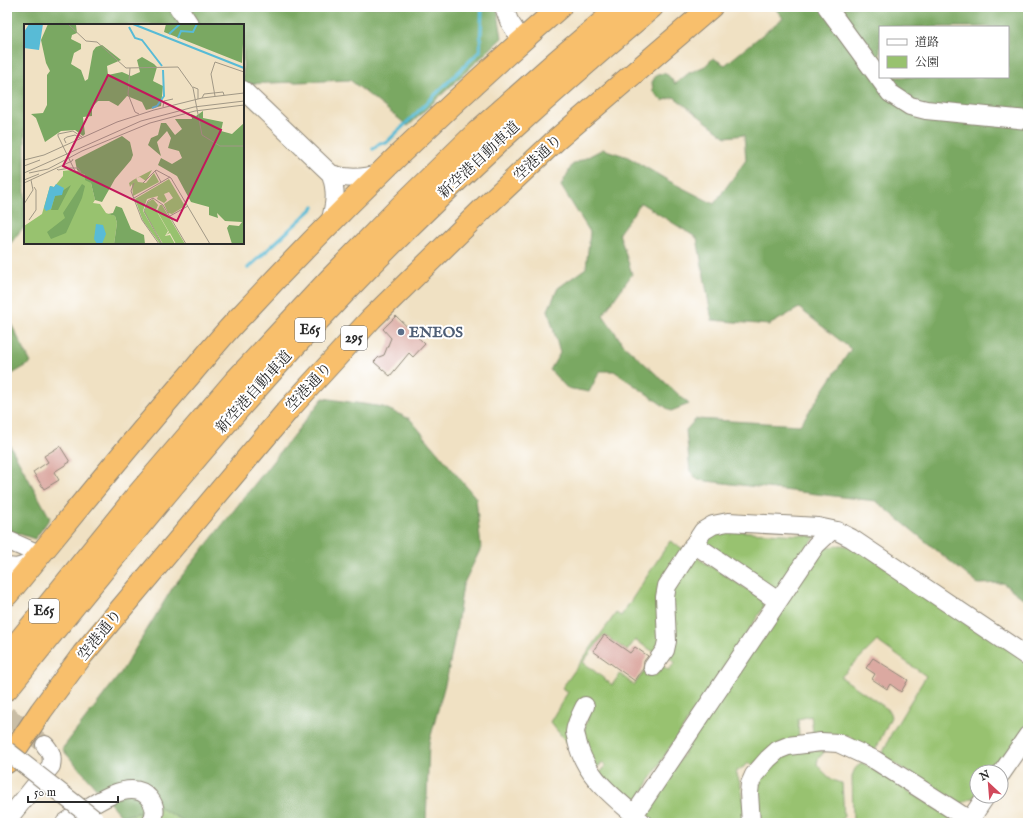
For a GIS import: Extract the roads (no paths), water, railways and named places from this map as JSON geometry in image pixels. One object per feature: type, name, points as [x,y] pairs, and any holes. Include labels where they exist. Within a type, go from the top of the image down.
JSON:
[{"type":"highway","points":[[7,595],[33,557],[241,316],[330,223],[381,173],[468,89],[560,7]]},
{"type":"highway","name":"新空港自動車道","points":[[7,656],[134,499],[234,382],[384,224],[477,132],[620,7]]},
{"type":"highway","name":"新空港自動車道","points":[[7,689],[149,513],[250,395],[344,293],[491,147],[573,74],[652,7]]},
{"type":"highway","name":"空港通り","points":[[7,762],[41,711],[83,654],[287,411],[371,319],[487,205],[555,141],[712,7]]},
{"type":"highway","points":[[7,646],[23,626],[80,565]]},
{"type":"street","points":[[178,7],[189,24]]},
{"type":"street","points":[[504,7],[509,21],[522,40]]},
{"type":"street","points":[[827,7],[890,93],[910,106],[926,110],[1028,120]]},
{"type":"street","points":[[244,91],[331,174],[340,177],[360,178],[371,177],[381,173]]},
{"type":"street","points":[[330,223],[335,200],[334,183],[331,174]]},
{"type":"street","points":[[653,667],[665,650],[668,641],[665,597],[667,586],[703,531],[712,525],[728,522],[818,527],[837,531],[851,538],[1028,657]]},
{"type":"street","points":[[585,706],[579,719],[576,732],[579,750],[586,765],[594,777],[638,819],[778,601],[816,545],[832,530]]},
{"type":"street","points":[[7,540],[33,557],[17,568],[7,567]]},
{"type":"street","points":[[694,544],[778,601]]},
{"type":"street","points":[[1008,764],[1028,735]]},
{"type":"street","points":[[751,823],[749,793],[750,784],[754,775],[768,759],[778,750],[788,746],[822,742],[838,743],[875,760],[972,822],[982,804]]},
{"type":"street","points":[[7,820],[51,766],[53,759],[45,745]]},
{"type":"street","points":[[7,751],[97,821]]},
{"type":"street","points":[[65,823],[96,802],[117,792],[128,790],[140,791],[147,795],[153,803],[155,813],[152,823]]},
{"type":"waterway","points":[[373,149],[380,143],[386,143],[480,51],[482,7]]},
{"type":"waterway","points":[[248,268],[314,207]]},
{"type":"tunnel","points":[[7,715],[45,745]]},
{"type":"place","name":"ENEOS","points":[[401,332]]}]
